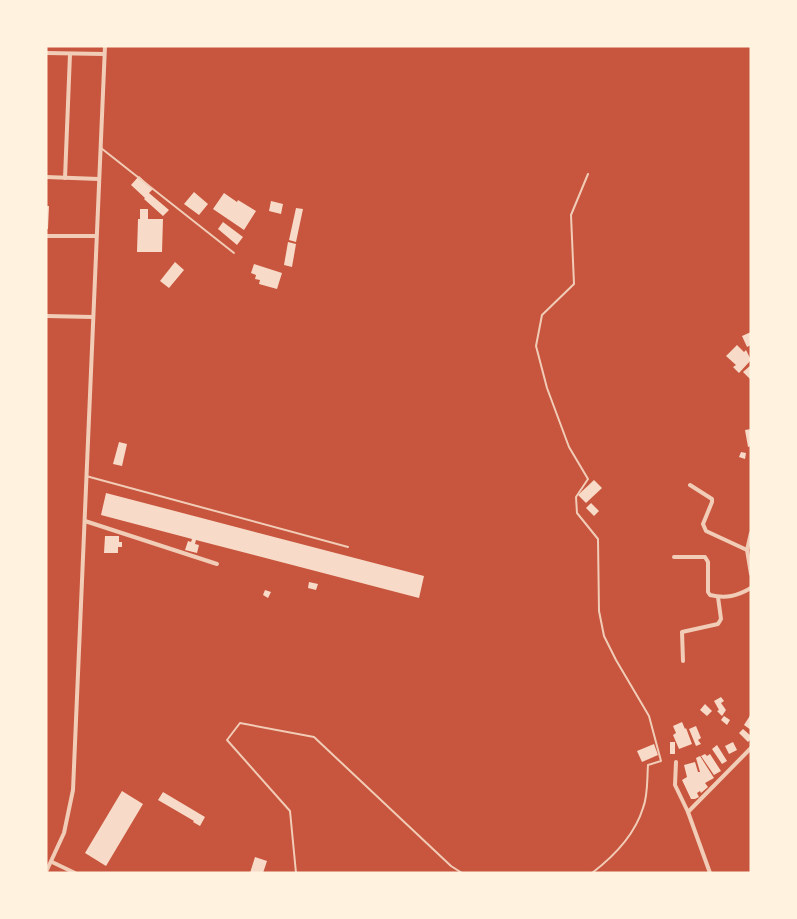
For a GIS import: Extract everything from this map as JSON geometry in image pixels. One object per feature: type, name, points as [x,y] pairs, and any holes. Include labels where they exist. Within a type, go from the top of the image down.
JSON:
[{"type":"street","points":[[46,872],[64,833],[72,790],[105,46]]},
{"type":"street","points":[[46,53],[104,54]]},
{"type":"street","points":[[65,178],[70,54]]},
{"type":"street","points":[[46,177],[99,179]]},
{"type":"street","points":[[46,236],[96,236]]},
{"type":"street","points":[[46,316],[93,317]]},
{"type":"street","points":[[690,485],[712,499],[703,524],[706,532],[747,550]]},
{"type":"street","points":[[85,521],[216,564]]},
{"type":"street","points":[[751,533],[747,550],[751,574]]},
{"type":"street","points":[[674,556],[705,557],[708,562],[708,592],[710,595],[729,597],[738,595],[751,588]]},
{"type":"street","points":[[683,661],[682,632],[718,624],[721,619],[718,597]]},
{"type":"street","points":[[688,812],[751,748]]},
{"type":"street","points":[[676,762],[675,785],[688,812],[710,873]]},
{"type":"street","points":[[52,862],[75,873]]},
{"type":"lane","points":[[100,148],[234,253]]},
{"type":"lane","points":[[588,174],[571,215],[574,284],[542,315],[536,346],[547,388],[569,448],[588,479],[576,497],[577,513],[598,539],[599,611],[604,636],[616,660],[650,716],[661,761],[648,765],[644,808],[631,832],[616,851],[592,873]]},
{"type":"lane","points":[[86,476],[348,547]]},
{"type":"lane","points":[[296,873],[290,811],[227,740],[240,724],[314,737],[451,866],[462,873]]},
{"type":"building","points":[[139,176],[153,189],[149,193],[169,210],[163,216],[131,185]]},
{"type":"building","points":[[194,192],[208,204],[199,215],[184,204]]},
{"type":"building","points":[[224,193],[256,211],[244,230],[213,209]]},
{"type":"building","points":[[271,201],[283,204],[281,214],[269,211]]},
{"type":"building","points":[[46,206],[49,206],[48,229],[46,229]]},
{"type":"building","points":[[296,208],[303,209],[296,242],[289,240]]},
{"type":"building","points":[[140,209],[148,209],[148,219],[163,219],[162,252],[137,252]]},
{"type":"building","points":[[223,222],[243,237],[237,245],[218,229]]},
{"type":"building","points":[[288,242],[296,244],[292,267],[284,265]]},
{"type":"building","points":[[175,262],[184,270],[169,288],[160,281]]},
{"type":"building","points":[[254,264],[282,273],[277,289],[259,284],[260,280],[255,279],[256,275],[251,273]]},
{"type":"building","points":[[751,332],[751,345],[747,347],[742,336]]},
{"type":"building","points":[[737,345],[744,352],[746,350],[751,360],[739,373],[733,367],[736,365],[726,356]]},
{"type":"building","points":[[751,365],[751,380],[743,372]]},
{"type":"building","points":[[751,429],[751,446],[748,447],[745,430]]},
{"type":"building","points":[[119,442],[127,444],[122,466],[113,464]]},
{"type":"building","points":[[741,452],[746,453],[745,459],[739,457]]},
{"type":"building","points":[[594,480],[602,488],[586,503],[578,495]]},
{"type":"building","points":[[106,493],[424,576],[419,598],[196,540],[195,544],[199,545],[197,553],[185,550],[188,541],[191,542],[192,539],[101,515]]},
{"type":"building","points":[[591,503],[599,511],[594,516],[586,508]]},
{"type":"building","points":[[105,536],[119,536],[119,542],[122,542],[122,547],[118,547],[118,553],[104,553]]},
{"type":"building","points":[[309,582],[318,584],[316,590],[308,588]]},
{"type":"building","points":[[265,590],[271,592],[268,598],[263,595]]},
{"type":"building","points":[[721,697],[724,701],[721,703],[726,710],[722,716],[717,711],[719,710],[714,701]]},
{"type":"building","points":[[705,704],[712,711],[707,716],[700,710]]},
{"type":"building","points":[[751,714],[751,730],[744,725]]},
{"type":"building","points":[[724,716],[730,720],[727,725],[721,720]]},
{"type":"building","points":[[682,722],[692,744],[679,749],[673,735],[676,733],[673,726]]},
{"type":"building","points":[[696,726],[701,738],[698,740],[701,744],[696,746],[689,729]]},
{"type":"building","points":[[743,729],[751,736],[748,742],[739,733]]},
{"type":"building","points":[[670,742],[675,742],[675,754],[670,754]]},
{"type":"building","points":[[733,742],[737,750],[729,754],[725,746]]},
{"type":"building","points":[[654,744],[658,755],[642,762],[637,751]]},
{"type":"building","points":[[717,745],[727,761],[722,764],[712,749]]},
{"type":"building","points":[[705,754],[707,756],[710,754],[721,771],[714,775],[701,756]]},
{"type":"building","points":[[700,756],[714,778],[705,783],[708,787],[701,793],[700,791],[697,793],[699,797],[691,799],[682,780],[687,777],[684,765],[695,762],[698,772],[700,772],[696,758]]},
{"type":"building","points":[[122,791],[143,804],[106,866],[85,853]]},
{"type":"building","points":[[163,792],[205,817],[200,826],[158,800]]},
{"type":"building","points":[[255,857],[267,861],[263,873],[250,873]]}]
